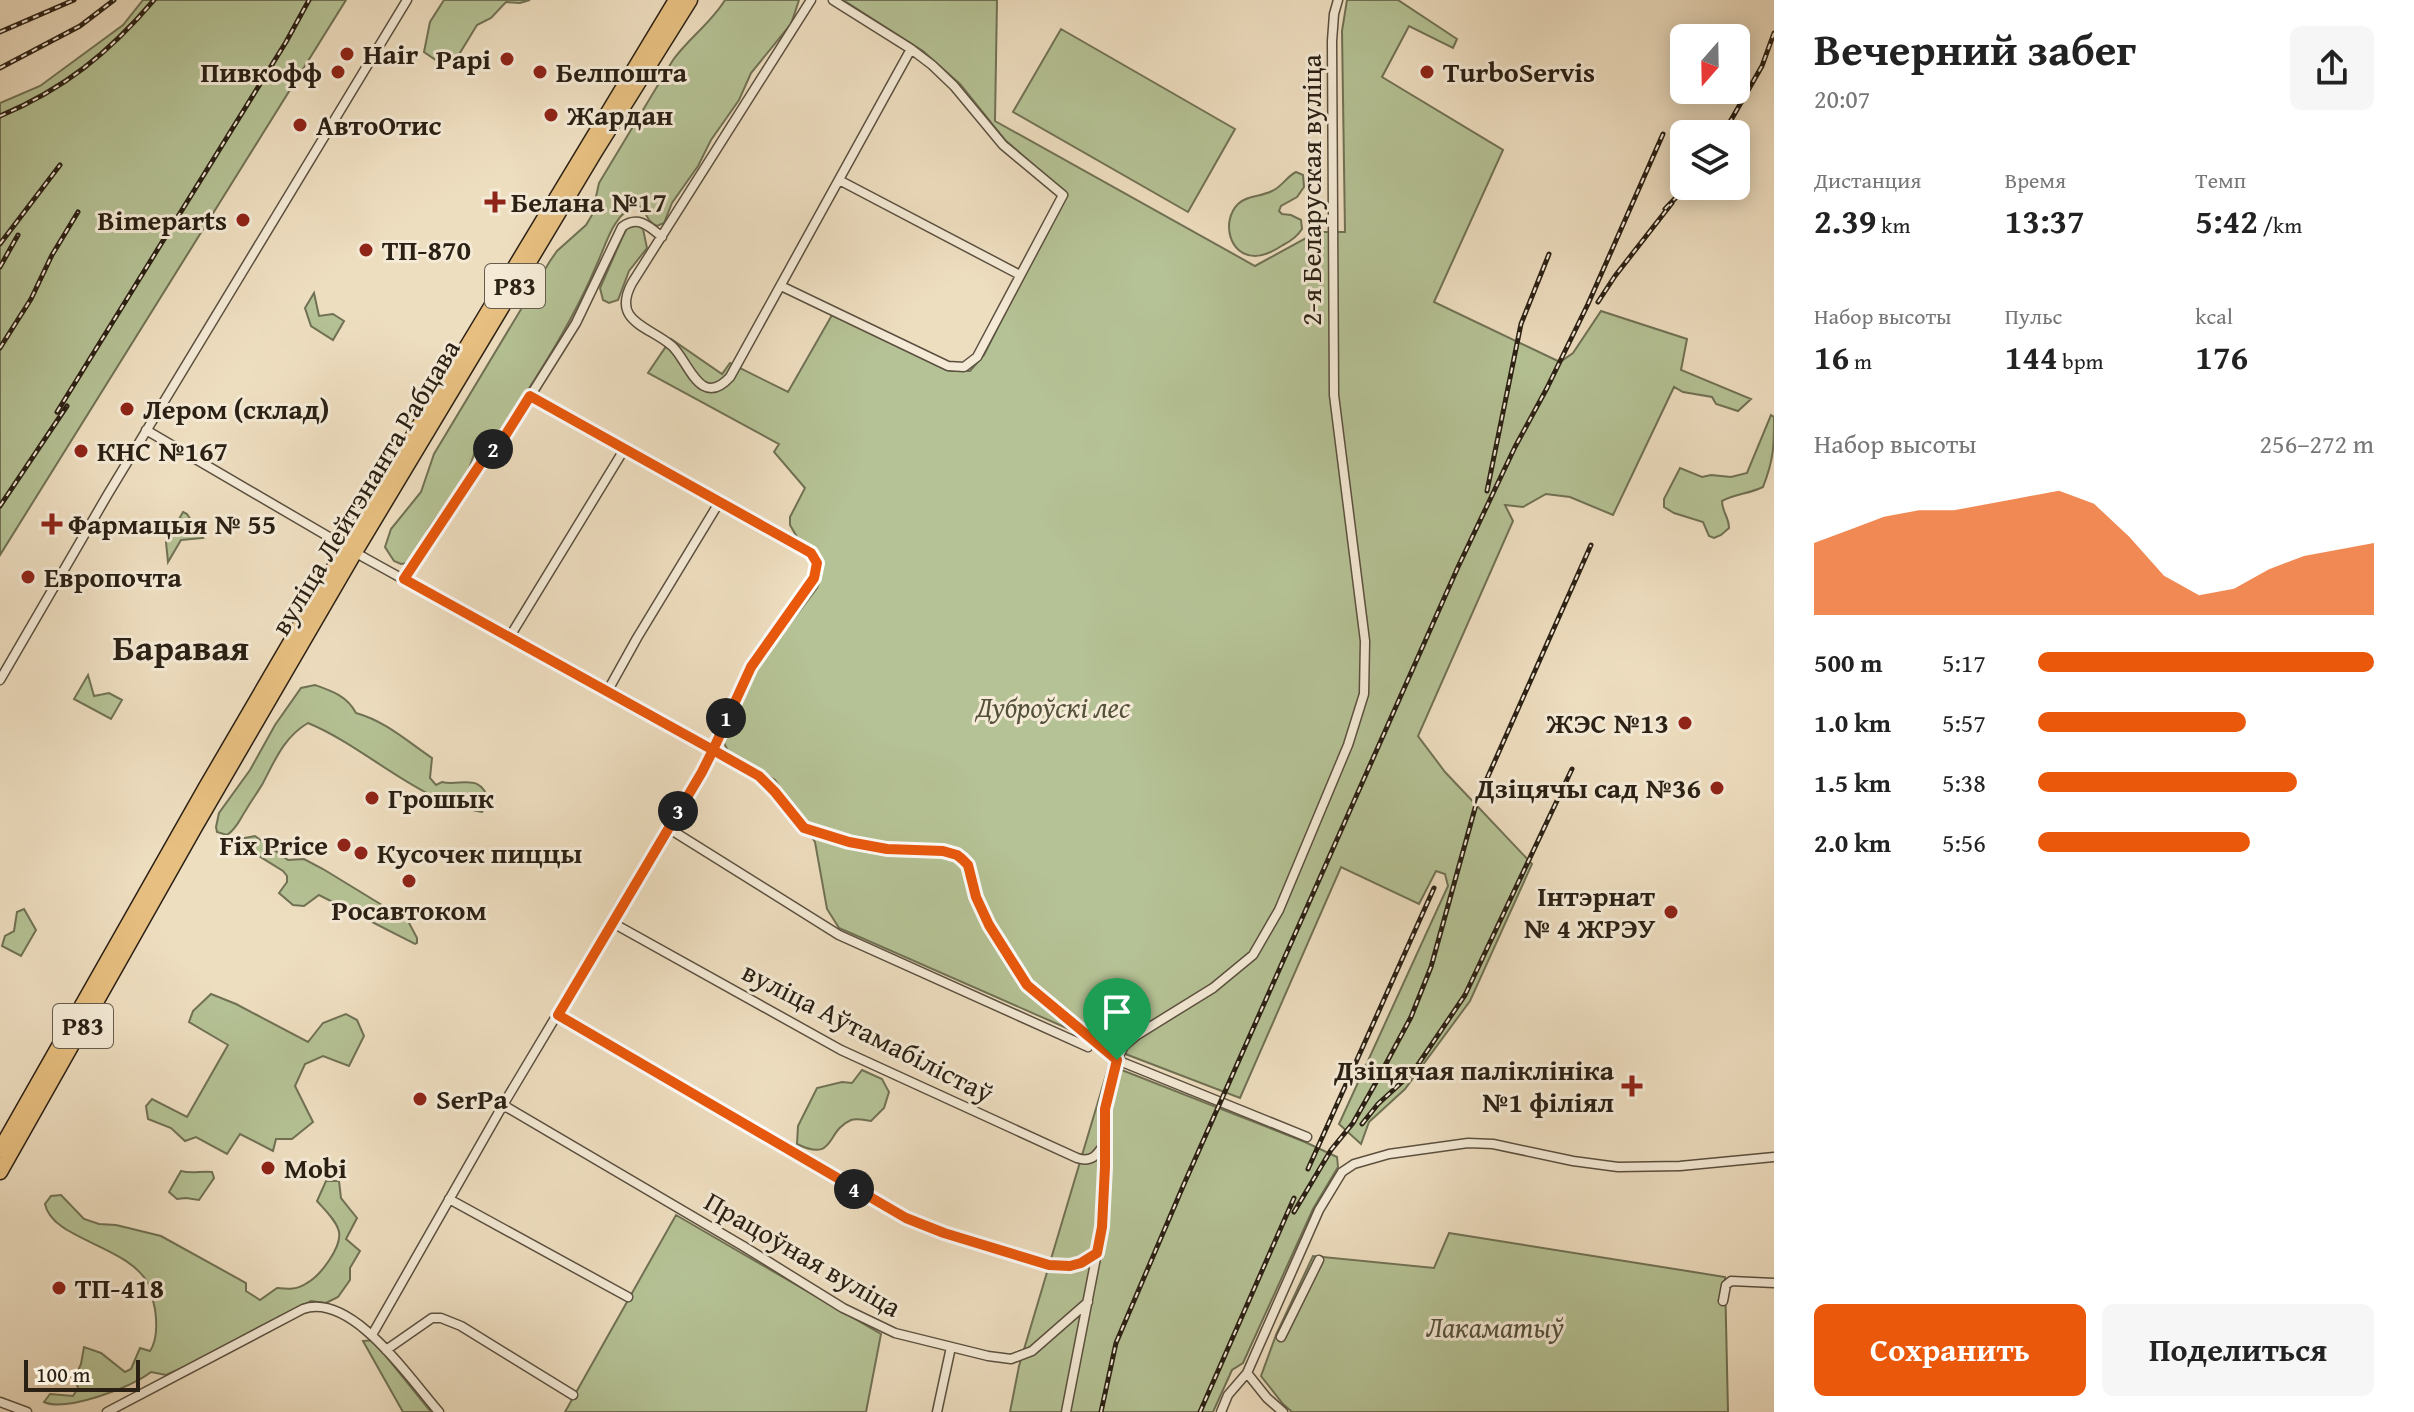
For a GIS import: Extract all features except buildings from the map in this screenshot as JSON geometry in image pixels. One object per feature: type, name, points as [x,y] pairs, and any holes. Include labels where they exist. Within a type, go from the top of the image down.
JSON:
[{"type":"highway","name":"вуліца Лейтэнанта Рабцава","points":[[0,1150],[350,549],[676,0]]},
{"type":"highway","name":"вуліца Лейтэнанта Рабцава","points":[[350,549],[690,0]]},
{"type":"highway","name":"вуліца Лейтэнанта Рабцава","points":[[0,1172],[201,806]]},
{"type":"street","points":[[0,680],[146,430],[407,0]]},
{"type":"street","points":[[811,0],[626,296],[627,312],[639,325],[672,346],[699,383],[719,386],[730,377],[911,49]]},
{"type":"street","points":[[781,286],[948,366],[964,367],[977,357],[1063,195],[1015,157],[954,86],[911,49],[833,0]]},
{"type":"street","name":"2-я Беларуская вуліца","points":[[1117,1060],[1124,1046],[1137,1035],[1213,988],[1253,955],[1279,910],[1348,745],[1364,694],[1365,641],[1334,381],[1332,41],[1338,0]]},
{"type":"street","points":[[839,180],[1020,275]]},
{"type":"street","points":[[404,579],[481,463],[503,439],[576,323],[622,227],[634,221],[641,222],[662,237]]},
{"type":"street","points":[[372,1335],[503,1105],[713,750],[751,667],[814,578],[817,568],[811,553],[530,396]]},
{"type":"street","points":[[146,430],[350,549],[759,776],[804,828],[849,842],[887,849],[943,851],[957,855],[968,865],[976,897],[989,925],[1027,985],[1117,1060],[1307,1137]]},
{"type":"street","points":[[509,638],[625,448]]},
{"type":"street","points":[[607,692],[720,501]]},
{"type":"street","points":[[668,828],[839,935],[1088,1047]]},
{"type":"street","name":"вуліца Аўтамабілістаў","points":[[611,922],[841,1050],[1077,1158],[1092,1159],[1105,1143]]},
{"type":"street","points":[[558,1015],[879,1203],[925,1226],[1060,1267],[1081,1263],[1097,1253]]},
{"type":"street","points":[[1066,1412],[1102,1227],[1105,1109],[1117,1060]]},
{"type":"street","name":"Працоўная вуліца","points":[[503,1105],[856,1315],[895,1333],[996,1358],[1018,1358],[1032,1351],[1088,1302]]},
{"type":"street","points":[[1221,1412],[1228,1395],[1247,1373],[1319,1210],[1342,1172],[1354,1164],[1389,1154],[1468,1143],[1493,1144],[1618,1167],[1680,1166],[1774,1157]]},
{"type":"street","points":[[449,1199],[628,1297]]},
{"type":"street","points":[[1281,1337],[1319,1260]]},
{"type":"street","points":[[1723,1301],[1726,1285],[1731,1281],[1774,1283]]},
{"type":"street","points":[[107,1412],[311,1306],[335,1310],[357,1322],[386,1350],[439,1412]]},
{"type":"street","points":[[386,1350],[432,1318],[441,1318],[461,1326],[573,1395]]},
{"type":"street","points":[[937,1412],[951,1347]]},
{"type":"street","points":[[1247,1373],[1283,1412]]},
{"type":"street","points":[[0,1402],[27,1412]]},
{"type":"green space","points":[[143,0],[346,0],[0,555],[0,103],[40,86],[123,25]]},
{"type":"green space","points":[[444,0],[530,0],[506,2],[491,18],[477,25],[455,61],[440,63],[424,52],[430,22]]},
{"type":"green space","points":[[725,0],[799,0],[791,24],[751,73],[739,100],[672,203],[664,223],[653,224],[638,204],[622,214],[565,329],[502,431],[474,454],[464,484],[452,495],[429,528],[413,559],[401,564],[394,561],[385,547],[391,529],[421,492],[434,454],[550,261],[586,225],[592,215],[599,183],[673,60]]},
{"type":"green space","name":"Дуброўскі лес","points":[[843,0],[997,0],[995,121],[1255,266],[1317,232],[1345,232],[1342,31],[1347,0],[1398,0],[1457,39],[1453,48],[1409,26],[1382,77],[1503,150],[1434,302],[1560,362],[1573,353],[1601,311],[1687,339],[1681,370],[1751,399],[1738,411],[1716,404],[1712,397],[1683,392],[1674,387],[1613,515],[1570,497],[1546,494],[1523,507],[1505,505],[1513,521],[1418,736],[1445,772],[1532,864],[1470,1001],[1405,1089],[1369,1122],[1361,1144],[1339,1124],[1448,886],[1445,874],[1436,871],[1419,904],[1341,867],[1240,1098],[1128,1055],[839,928],[827,909],[815,842],[775,780],[729,753],[723,741],[728,722],[751,675],[817,588],[823,566],[790,525],[790,517],[805,488],[774,452],[779,444],[648,373],[671,339],[722,374],[730,363],[788,392],[832,315],[950,371],[970,371],[984,355],[1066,193],[1005,140],[960,84],[923,51]]},
{"type":"green space","points":[[1061,29],[1235,129],[1188,212],[1013,112]]},
{"type":"green space","points":[[1296,172],[1303,175],[1304,187],[1279,211],[1301,220],[1300,232],[1266,254],[1255,256],[1239,250],[1230,236],[1229,228],[1238,204],[1268,193]]},
{"type":"green space","points":[[637,225],[643,229],[647,248],[629,271],[618,300],[609,303],[603,300],[600,288],[627,228]]},
{"type":"green space","points":[[314,293],[319,316],[333,314],[344,321],[333,340],[311,326],[305,308]]},
{"type":"green space","points":[[1771,415],[1774,417],[1773,452],[1763,487],[1722,501],[1729,528],[1721,535],[1714,538],[1709,536],[1703,522],[1664,507],[1664,499],[1680,468],[1702,477],[1731,477],[1747,473]]},
{"type":"green space","points":[[183,512],[203,538],[181,540],[168,562],[166,542]]},
{"type":"green space","points":[[88,675],[94,696],[109,693],[122,700],[111,719],[74,699]]},
{"type":"green space","points":[[315,685],[338,695],[356,713],[386,726],[432,758],[430,778],[436,785],[442,782],[469,782],[481,786],[489,802],[482,812],[458,806],[414,786],[308,723],[281,750],[234,829],[227,835],[217,832],[219,813],[250,770],[275,725],[301,688]]},
{"type":"green space","points":[[255,836],[288,860],[304,859],[408,921],[417,943],[319,895],[304,906],[293,905],[279,893],[287,882],[283,871],[241,845],[245,838]]},
{"type":"green space","points":[[24,909],[36,930],[21,956],[2,946],[5,936],[14,931],[17,912]]},
{"type":"green space","points":[[211,994],[308,1042],[323,1023],[346,1014],[357,1020],[364,1036],[349,1066],[323,1056],[305,1064],[295,1086],[313,1122],[292,1139],[276,1139],[273,1151],[240,1134],[227,1154],[196,1137],[185,1141],[171,1128],[148,1119],[146,1106],[152,1099],[187,1117],[228,1045],[189,1022],[193,1011]]},
{"type":"green space","points":[[1109,1065],[1337,1157],[1338,1167],[1313,1209],[1243,1363],[1232,1370],[1213,1412],[1010,1412],[1019,1366]]},
{"type":"green space","points":[[862,1070],[882,1079],[889,1092],[884,1108],[871,1121],[853,1119],[843,1125],[824,1148],[809,1149],[797,1144],[798,1126],[817,1088],[842,1082],[852,1083]]},
{"type":"green space","points":[[181,1171],[212,1172],[214,1178],[199,1200],[177,1199],[169,1192]]},
{"type":"green space","points":[[326,1181],[339,1181],[341,1198],[357,1218],[346,1239],[360,1251],[350,1268],[350,1280],[338,1297],[326,1303],[311,1301],[209,1356],[166,1375],[151,1372],[114,1391],[82,1401],[67,1404],[44,1402],[50,1394],[73,1396],[78,1388],[75,1377],[84,1347],[101,1353],[125,1372],[131,1369],[140,1348],[150,1351],[156,1331],[151,1291],[139,1272],[109,1251],[61,1226],[45,1204],[51,1196],[61,1195],[84,1219],[161,1236],[246,1283],[246,1291],[260,1300],[277,1288],[296,1288],[307,1283],[324,1268],[334,1253],[339,1238],[338,1228],[317,1201]]},
{"type":"green space","points":[[676,1215],[881,1334],[866,1412],[565,1412]]},
{"type":"green space","name":"Лакаматыў","points":[[1449,1233],[1725,1277],[1728,1412],[1292,1412],[1283,1404],[1261,1376],[1276,1335],[1313,1256],[1434,1268]]},
{"type":"green space","points":[[373,1340],[431,1412],[403,1412],[363,1341]]},
{"type":"railway","points":[[0,32],[74,0]]},
{"type":"railway","points":[[0,68],[80,26],[114,0]]},
{"type":"railway","points":[[0,116],[45,94],[84,68],[120,37],[154,0]]},
{"type":"railway","points":[[57,412],[309,0]]},
{"type":"railway","points":[[1731,120],[1762,66],[1774,33]]},
{"type":"railway","points":[[1101,1412],[1116,1343],[1184,1184],[1458,567],[1588,304],[1663,134]]},
{"type":"railway","points":[[0,244],[60,165]]},
{"type":"railway","points":[[1665,209],[1674,200]]},
{"type":"railway","points":[[1598,302],[1672,203]]},
{"type":"railway","points":[[0,348],[31,299],[52,255],[78,212]]},
{"type":"railway","points":[[0,267],[18,235]]},
{"type":"railway","points":[[1487,491],[1521,324],[1549,254]]},
{"type":"railway","points":[[0,506],[67,406]]},
{"type":"railway","points":[[1294,1212],[1331,1150],[1353,1123],[1411,1017],[1431,967],[1477,801],[1591,545]]},
{"type":"railway","points":[[1362,1124],[1378,1104],[1413,1072],[1465,995],[1572,769]]},
{"type":"railway","points":[[1308,1169],[1434,888]]},
{"type":"railway","points":[[1200,1412],[1294,1198]]},
{"type":"place","name":"Hair","points":[[347,54]]},
{"type":"place","name":"Papi","points":[[507,59]]},
{"type":"place","name":"Пивкофф","points":[[338,72]]},
{"type":"place","name":"Белпошта","points":[[540,72]]},
{"type":"place","name":"TurboServis","points":[[1427,72]]},
{"type":"place","name":"Жардан","points":[[551,115]]},
{"type":"place","name":"АвтоОтис","points":[[300,125]]},
{"type":"place","name":"Белана №17","points":[[495,202]]},
{"type":"place","name":"Bimeparts","points":[[243,220]]},
{"type":"place","name":"ТП-870","points":[[366,250]]},
{"type":"place","name":"Лером (склад)","points":[[127,409]]},
{"type":"place","name":"КНС №167","points":[[81,451]]},
{"type":"place","name":"Фармацыя № 55","points":[[52,524]]},
{"type":"place","name":"Европочта","points":[[28,577]]},
{"type":"place","name":"ЖЭС №13","points":[[1685,723]]},
{"type":"place","name":"Дзіцячы сад №36","points":[[1717,788]]},
{"type":"place","name":"Грошык","points":[[372,798]]},
{"type":"place","name":"Fix Price","points":[[344,845]]},
{"type":"place","name":"Кусочек пиццы","points":[[361,853]]},
{"type":"place","name":"Росавтоком","points":[[409,881]]},
{"type":"place","name":"Інтэрнат № 4 ЖРЭУ","points":[[1671,912]]},
{"type":"place","name":"Дзіцячая паліклініка №1 філіял","points":[[1632,1086]]},
{"type":"place","name":"SerPa","points":[[420,1099]]},
{"type":"place","name":"Mobi","points":[[268,1168]]},
{"type":"place","name":"ТП-418","points":[[59,1288]]},
{"type":"district","name":"Баравая","points":[[181,647]]},
{"type":"route","points":[[1117,1060],[1027,985],[989,925],[976,897],[968,865],[957,855],[943,851],[887,849],[849,842],[804,828],[759,776],[713,750],[751,667],[814,578],[817,568],[815,557],[530,396],[404,579],[713,750],[558,1015],[906,1218],[967,1240],[1060,1267],[1081,1263],[1097,1253],[1102,1227],[1105,1109],[1117,1060]]}]
